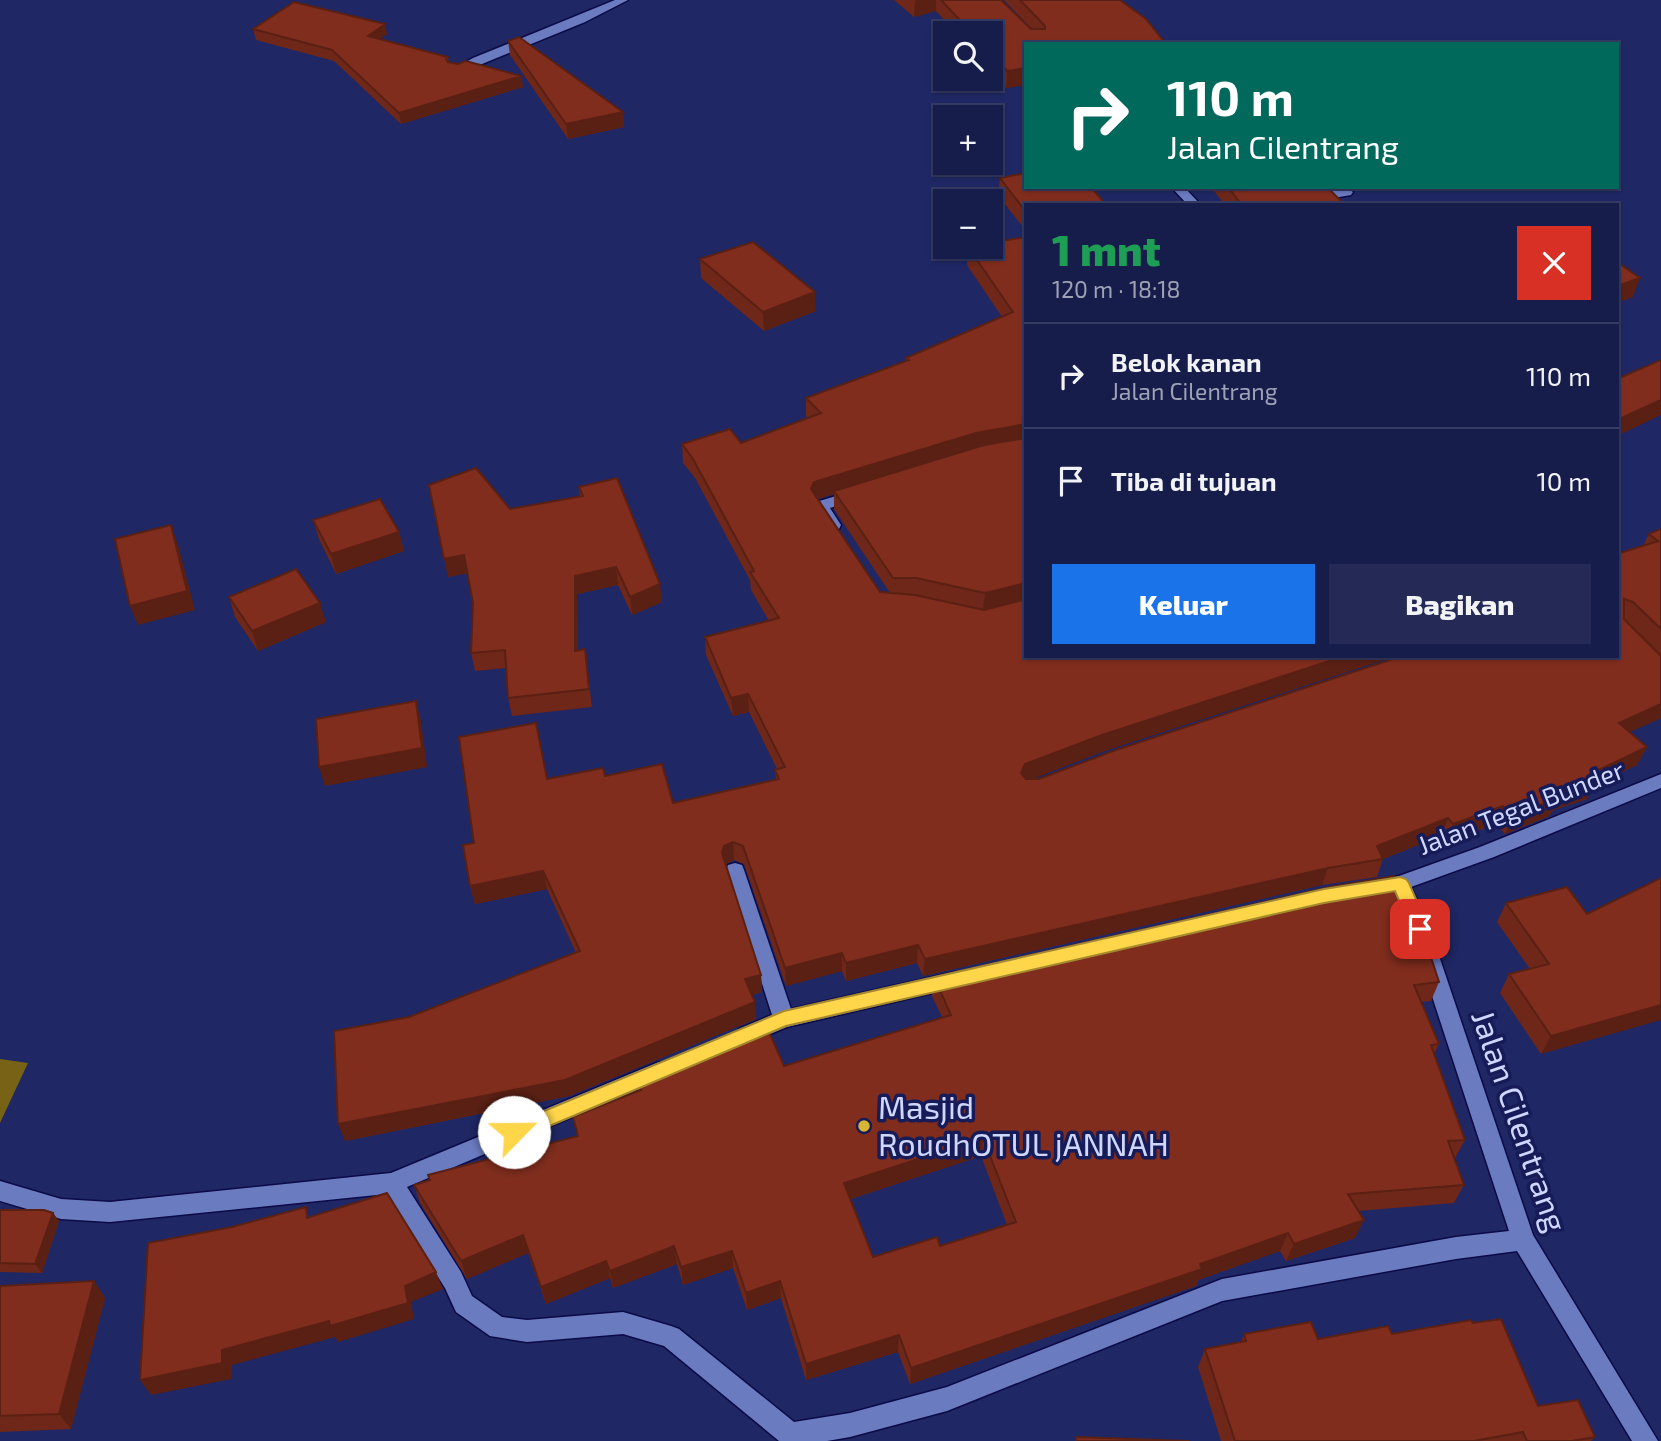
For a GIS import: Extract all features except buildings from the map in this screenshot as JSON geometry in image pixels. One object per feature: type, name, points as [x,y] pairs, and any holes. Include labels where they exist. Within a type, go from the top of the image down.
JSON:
[{"type":"street","points":[[456,71],[489,54],[586,20],[623,0]]},
{"type":"street","points":[[1179,189],[1193,203]]},
{"type":"street","points":[[1280,203],[1347,192]]},
{"type":"street","points":[[843,539],[821,506],[874,490]]},
{"type":"street","name":"Jalan Tegal Bunder","points":[[1349,892],[1400,883],[1487,852],[1661,781]]},
{"type":"street","points":[[735,870],[784,1019]]},
{"type":"street","name":"Jalan Cilentrang","points":[[1400,883],[1420,929],[1523,1240],[1646,1441]]},
{"type":"street","points":[[721,1045],[784,1019],[977,975]]},
{"type":"street","points":[[0,1191],[61,1209],[110,1212],[392,1183],[683,1061]]},
{"type":"street","points":[[392,1183],[453,1280],[464,1304],[498,1328],[527,1331],[623,1322],[671,1337],[791,1435],[850,1425],[947,1399],[1222,1290],[1456,1248],[1523,1240]]},
{"type":"shaded area","points":[[0,1059],[28,1063],[0,1123]]},
{"type":"place","name":"Masjid RoudhOTUL jANNAH","points":[[864,1126]]},
{"type":"route","points":[[514,1132],[784,1019],[1324,896],[1400,883],[1420,929]]}]
